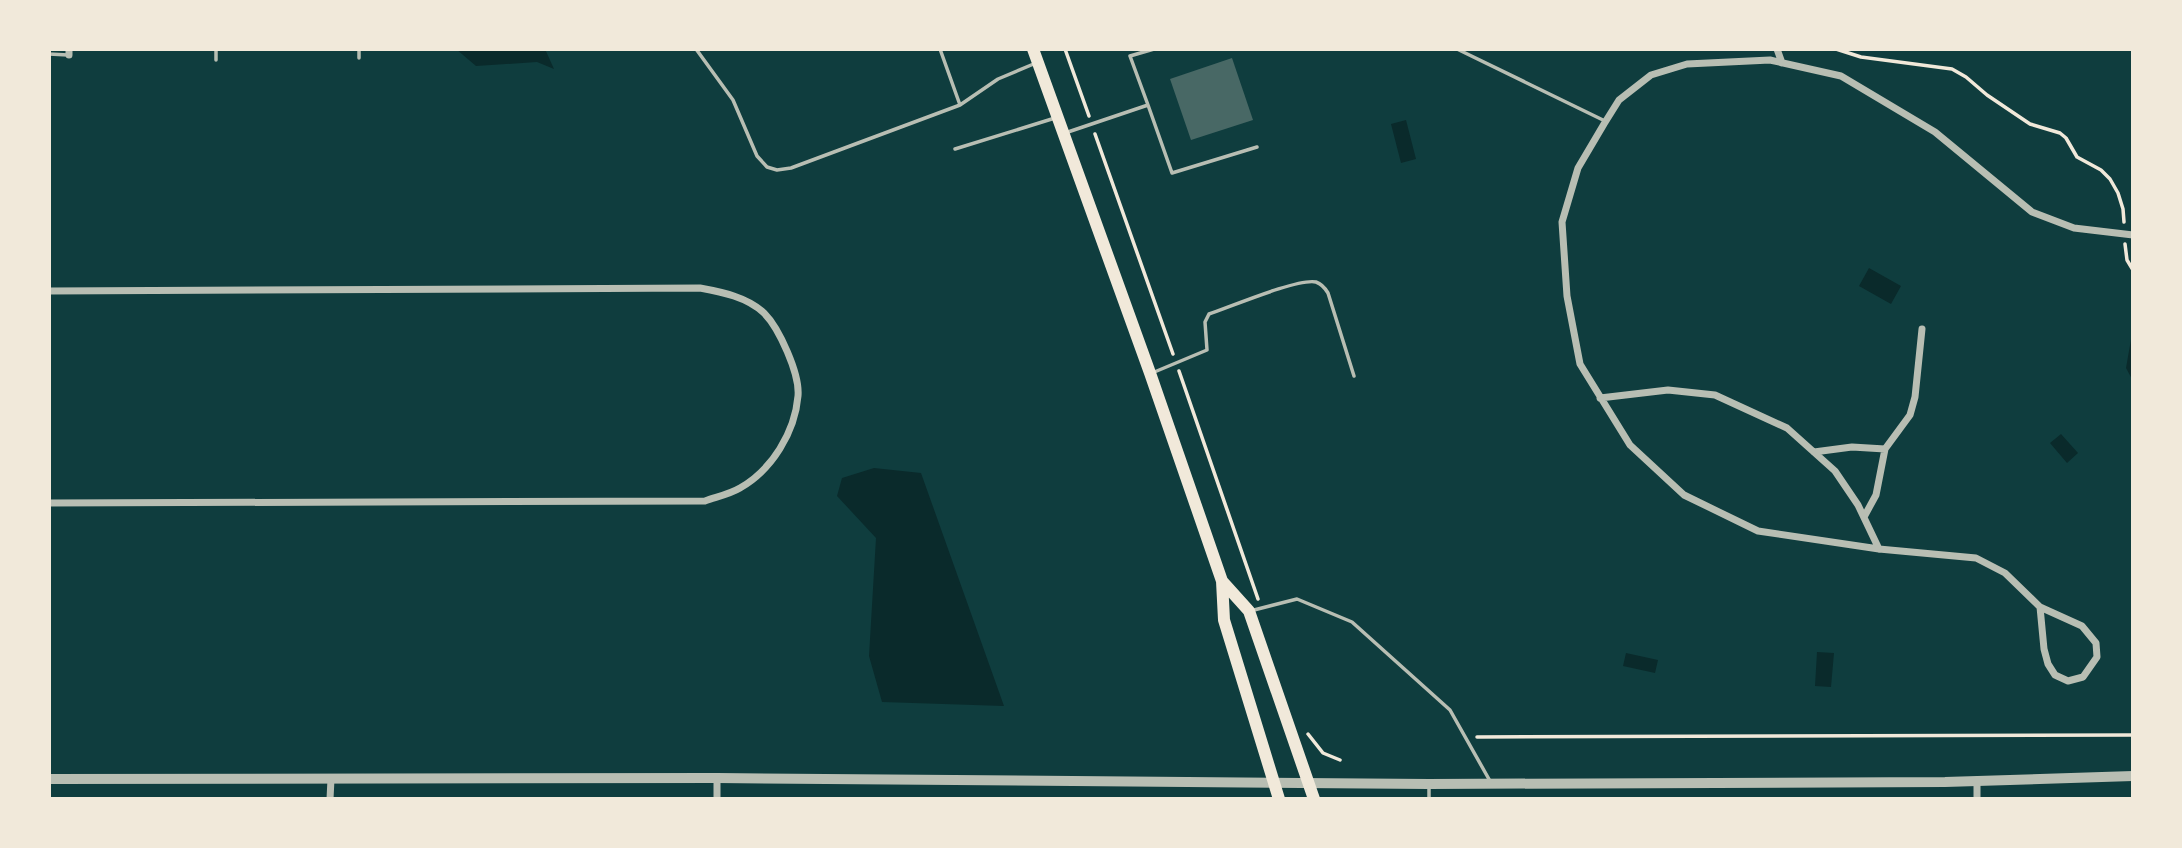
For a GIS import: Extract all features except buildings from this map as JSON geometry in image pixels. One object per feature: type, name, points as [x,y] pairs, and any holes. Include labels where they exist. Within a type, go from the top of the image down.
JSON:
[{"type":"main road","points":[[1033,49],[1222,581],[1224,620],[1279,799]]},
{"type":"main road","points":[[1222,581],[1255,610],[1314,799]]},
{"type":"street","points":[[1777,49],[1782,63]]},
{"type":"street","points":[[2040,607],[2048,664],[2055,675],[2068,681],[2083,677],[2097,657],[2096,643],[2082,626],[2040,607],[2005,573],[1976,558],[1879,550],[1758,531],[1684,495],[1630,445],[1580,364],[1567,296],[1562,222],[1578,168],[1605,121],[1619,100],[1651,75],[1687,64],[1770,61],[1841,76],[1935,132],[2032,212],[2074,228],[2129,234]]},
{"type":"street","points":[[49,291],[700,288],[732,294],[762,311],[778,330],[790,358],[799,394],[787,439],[768,466],[740,488],[705,501],[49,503]]},
{"type":"street","points":[[1864,517],[1876,495],[1885,449],[1910,415],[1915,397],[1922,330]]},
{"type":"street","points":[[1600,398],[1668,390],[1715,395],[1787,428],[1835,471],[1864,517],[1879,550]]},
{"type":"street","points":[[1814,452],[1853,447],[1885,449]]},
{"type":"street","points":[[49,779],[717,778],[1429,784],[1977,780],[2133,776]]},
{"type":"street","points":[[717,778],[717,799]]},
{"type":"street","points":[[330,799],[331,779]]},
{"type":"street","points":[[1977,780],[1977,799]]},
{"type":"lane","points":[[216,49],[216,60]]},
{"type":"lane","points":[[359,49],[359,58]]},
{"type":"lane","points":[[696,49],[733,100],[757,156],[767,167],[777,170],[791,168],[960,104],[998,79],[1038,62]]},
{"type":"lane","points":[[940,49],[960,104]]},
{"type":"lane","points":[[1154,49],[1130,56],[1172,173],[1257,147]]},
{"type":"lane","points":[[1457,49],[1605,121]]},
{"type":"lane","points":[[49,54],[69,52]]},
{"type":"lane","points":[[1063,134],[1147,105]]},
{"type":"lane","points":[[955,149],[1057,118]]},
{"type":"lane","points":[[1150,373],[1207,350],[1205,322],[1209,314],[1313,281],[1322,285],[1328,293],[1354,376]]},
{"type":"lane","points":[[1255,610],[1297,599],[1352,622],[1450,710],[1491,783]]},
{"type":"lane","points":[[1429,784],[1429,799]]},
{"type":"path","points":[[1065,49],[1175,363],[1255,610]]},
{"type":"path","points":[[1836,49],[1861,57],[1952,69],[2030,124],[2060,133],[2077,157],[2101,170],[2118,193],[2129,234],[2127,260],[2133,270]]},
{"type":"path","points":[[1306,730],[1323,753],[1340,760]]},
{"type":"path","points":[[1464,737],[2133,735]]},
{"type":"water","points":[[456,49],[545,49],[554,69],[537,62],[476,66]]},
{"type":"water","points":[[1406,120],[1416,159],[1401,163],[1391,124]]},
{"type":"water","points":[[1869,268],[1901,286],[1891,304],[1859,286]]},
{"type":"water","points":[[2133,328],[2133,381],[2126,368]]},
{"type":"water","points":[[2061,434],[2078,453],[2067,463],[2050,443]]},
{"type":"water","points":[[874,468],[921,473],[1004,706],[882,702],[869,656],[876,538],[837,496],[842,478]]},
{"type":"water","points":[[1817,652],[1834,653],[1831,687],[1815,686]]},
{"type":"water","points":[[1626,653],[1658,660],[1655,673],[1623,666]]}]
